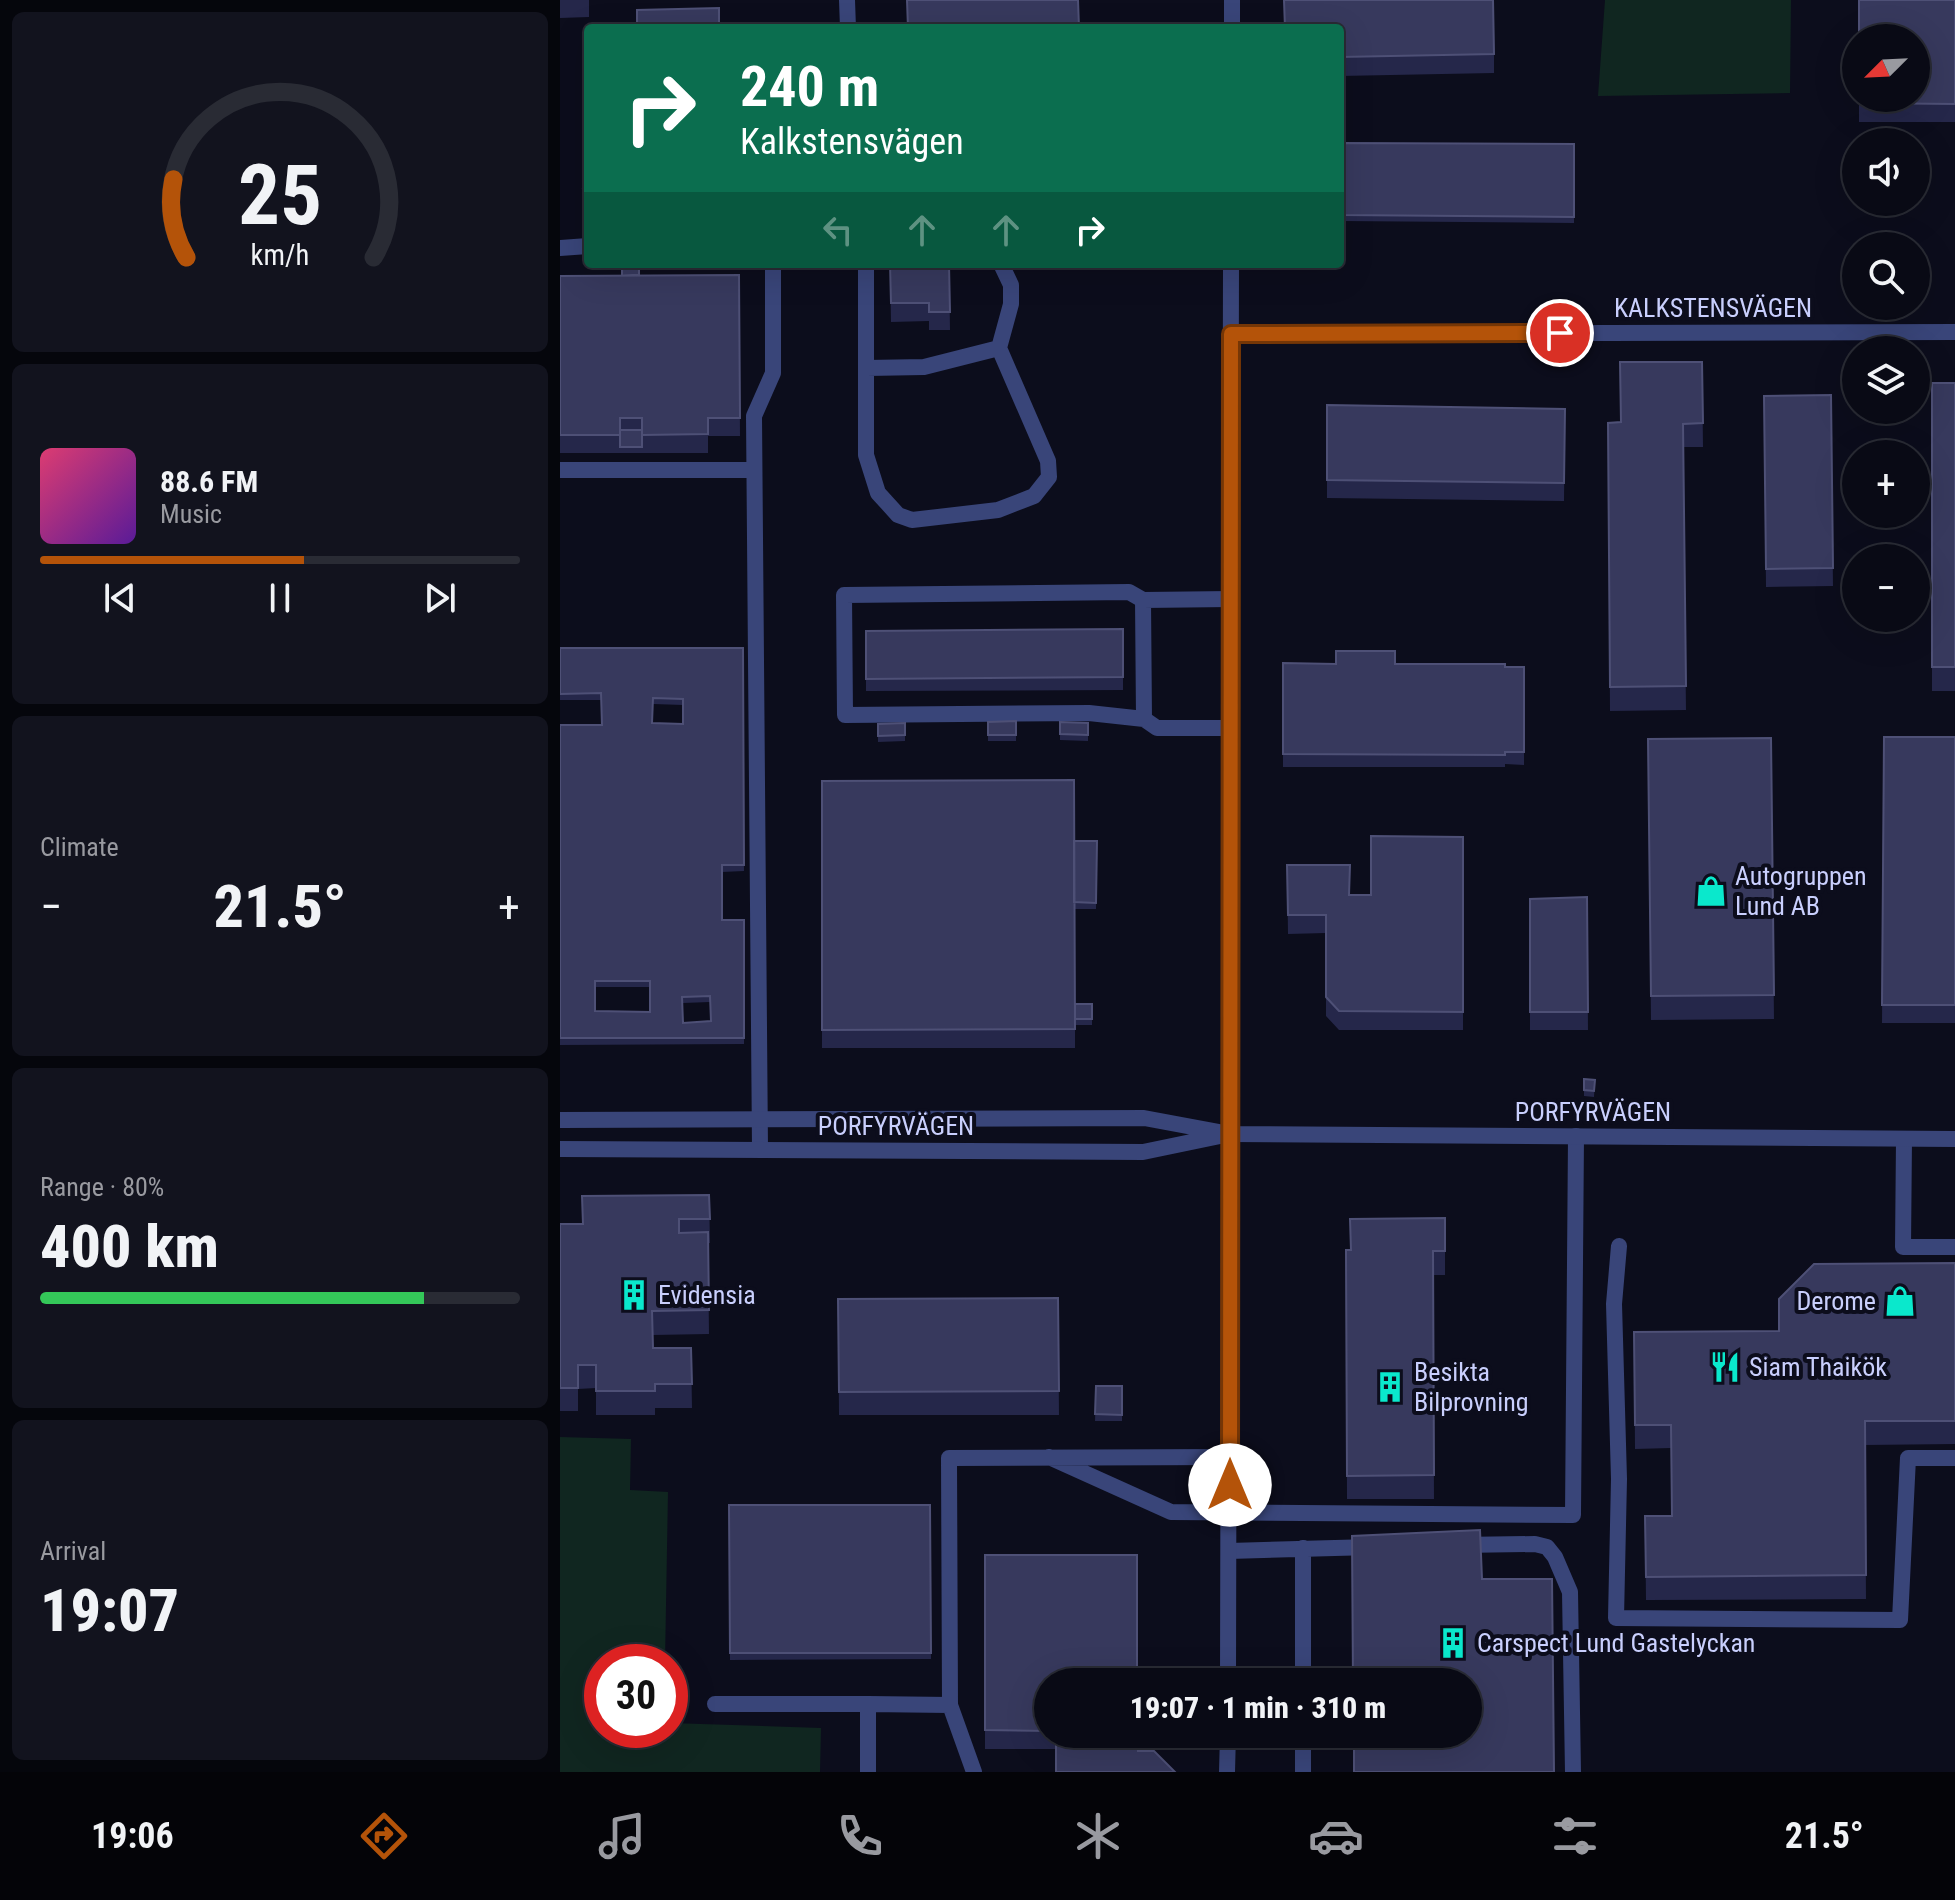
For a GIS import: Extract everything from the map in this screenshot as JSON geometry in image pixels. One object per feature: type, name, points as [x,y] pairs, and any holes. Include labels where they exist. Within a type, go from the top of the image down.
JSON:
[{"type":"street","points":[[847,0],[848,24]]},
{"type":"street","points":[[1232,0],[1232,24]]},
{"type":"street","points":[[560,248],[584,246]]},
{"type":"street","points":[[760,1150],[754,416],[773,373],[773,268]]},
{"type":"street","points":[[866,268],[866,455],[878,493],[898,515],[912,520],[998,510],[1034,496],[1049,477],[1048,461],[999,348],[1011,304],[1011,285],[1003,268]]},
{"type":"street","points":[[1228,1668],[1231,268]]},
{"type":"street","name":"KALKSTENSVÄGEN","points":[[1231,334],[1955,332]]},
{"type":"street","points":[[867,368],[924,367],[999,348]]},
{"type":"street","points":[[560,470],[754,470]]},
{"type":"street","points":[[1231,599],[1143,600],[1129,592],[844,595],[845,715],[1089,713],[1144,719],[1157,728],[1232,728]]},
{"type":"street","points":[[1143,600],[1144,719]]},
{"type":"street","name":"PORFYRVÄGEN","points":[[560,1120],[1144,1118],[1230,1134],[1955,1139]]},
{"type":"street","name":"PORFYRVÄGEN","points":[[560,1149],[1143,1152],[1230,1134]]},
{"type":"street","points":[[1049,1457],[1171,1512],[1573,1515],[1576,1136]]},
{"type":"street","points":[[1904,1139],[1903,1247],[1955,1247]]},
{"type":"street","points":[[1619,1246],[1614,1304],[1619,1479],[1616,1618],[1900,1620],[1908,1458],[1955,1458]]},
{"type":"street","points":[[974,1772],[950,1705],[949,1458],[1230,1457]]},
{"type":"street","points":[[1442,1546],[1535,1544],[1547,1547],[1555,1557],[1570,1592],[1573,1772]]},
{"type":"street","points":[[1229,1551],[1396,1547]]},
{"type":"street","points":[[1303,1548],[1303,1668]]},
{"type":"street","points":[[715,1704],[950,1705]]},
{"type":"street","points":[[868,1704],[868,1772]]},
{"type":"street","points":[[1227,1772],[1228,1748]]},
{"type":"street","points":[[1303,1748],[1303,1772]]},
{"type":"green space","points":[[1605,0],[1791,0],[1790,93],[1598,96]]},
{"type":"green space","points":[[560,1437],[631,1439],[630,1490],[668,1492],[665,1644],[584,1644],[584,1748],[688,1748],[688,1724],[821,1728],[820,1772],[560,1772]]},
{"type":"building","points":[[907,0],[1078,0],[1079,24],[908,24]]},
{"type":"building","points":[[1284,0],[1493,0],[1494,54],[1344,57],[1344,24],[1285,24]]},
{"type":"building","points":[[1859,0],[1955,0],[1955,104],[1930,104],[1930,24],[1859,24]]},
{"type":"building","points":[[719,8],[719,24],[637,24],[637,10]]},
{"type":"building","points":[[1344,143],[1574,144],[1574,217],[1344,215]]},
{"type":"building","points":[[622,268],[639,268],[639,275],[622,276]]},
{"type":"building","points":[[890,268],[949,268],[950,312],[929,312],[929,303],[891,303]]},
{"type":"building","points":[[739,275],[740,418],[708,418],[708,434],[642,435],[642,418],[620,418],[620,435],[560,435],[560,276]]},
{"type":"building","points":[[1620,362],[1702,362],[1703,423],[1683,424],[1686,686],[1610,687],[1608,423],[1621,422]]},
{"type":"building","points":[[1932,383],[1955,383],[1955,667],[1932,667]]},
{"type":"building","points":[[1831,395],[1833,568],[1766,569],[1764,396]]},
{"type":"building","points":[[1327,405],[1565,409],[1564,483],[1327,480]]},
{"type":"building","points":[[620,430],[642,430],[642,447],[620,447]]},
{"type":"building","points":[[1123,629],[1123,677],[866,679],[866,631]]},
{"type":"building","points":[[560,648],[743,648],[744,865],[722,865],[722,920],[744,920],[744,1038],[560,1038],[560,725],[602,725],[601,693],[560,694]],"holes":[[[653,698],[683,699],[683,724],[652,723]],[[595,981],[650,981],[650,1012],[595,1011]],[[710,996],[711,1021],[683,1023],[682,997]]]},
{"type":"building","points":[[1336,651],[1395,651],[1395,664],[1505,664],[1505,667],[1524,667],[1524,752],[1505,752],[1505,755],[1283,754],[1283,663],[1336,664]]},
{"type":"building","points":[[1016,721],[1016,735],[988,735],[988,722]]},
{"type":"building","points":[[1060,722],[1088,723],[1088,735],[1060,734]]},
{"type":"building","points":[[905,723],[905,735],[878,736],[878,724]]},
{"type":"building","points":[[1884,737],[1955,737],[1955,1005],[1882,1005]]},
{"type":"building","name":"Autogruppen Lund AB","points":[[1771,738],[1774,995],[1651,996],[1648,739]]},
{"type":"building","points":[[1074,780],[1075,1029],[822,1030],[822,781]]},
{"type":"building","points":[[1371,836],[1463,837],[1463,1012],[1339,1011],[1326,997],[1326,915],[1288,915],[1287,865],[1350,865],[1349,895],[1371,895]]},
{"type":"building","points":[[1074,841],[1097,841],[1096,903],[1074,902]]},
{"type":"building","points":[[1587,897],[1588,1012],[1530,1012],[1530,899]]},
{"type":"building","points":[[1075,1004],[1092,1004],[1092,1019],[1075,1019]]},
{"type":"building","points":[[1584,1079],[1595,1080],[1594,1091],[1584,1090]]},
{"type":"building","name":"Evidensia","points":[[709,1195],[710,1219],[679,1219],[679,1233],[708,1232],[709,1310],[652,1311],[653,1348],[691,1348],[692,1384],[655,1384],[655,1391],[596,1391],[596,1365],[578,1365],[578,1388],[560,1388],[560,1224],[583,1224],[582,1196]]},
{"type":"building","name":"Besikta Bilprovning","points":[[1445,1218],[1445,1251],[1433,1251],[1434,1475],[1347,1476],[1346,1250],[1351,1250],[1350,1219]]},
{"type":"building","points":[[1955,1263],[1955,1421],[1865,1421],[1866,1575],[1646,1577],[1645,1516],[1672,1516],[1671,1425],[1635,1425],[1634,1332],[1779,1331],[1779,1299],[1814,1264]]},
{"type":"building","points":[[1058,1298],[1059,1391],[839,1392],[838,1299]]},
{"type":"building","points":[[1096,1386],[1122,1386],[1122,1415],[1095,1414]]},
{"type":"building","points":[[729,1505],[930,1505],[931,1653],[730,1653]]},
{"type":"building","name":"Carspect Lund Gastelyckan","points":[[1480,1530],[1482,1579],[1552,1579],[1554,1772],[1354,1772],[1354,1748],[1482,1748],[1482,1668],[1353,1668],[1352,1536]]},
{"type":"building","points":[[985,1555],[1137,1555],[1137,1668],[1034,1668],[1034,1731],[985,1730]]},
{"type":"building","points":[[1056,1748],[1138,1748],[1138,1751],[1154,1751],[1175,1772],[1056,1772]]},
{"type":"place","name":"Autogruppen Lund AB","points":[[1711,891]]},
{"type":"place","name":"Evidensia","points":[[634,1295]]},
{"type":"place","name":"Derome","points":[[1900,1301]]},
{"type":"place","name":"Siam Thaikök","points":[[1725,1367]]},
{"type":"place","name":"Besikta Bilprovning","points":[[1390,1387]]},
{"type":"place","name":"Carspect Lund Gastelyckan","points":[[1453,1643]]},
{"type":"route","points":[[1230,1485],[1231,334],[1560,333]]}]
